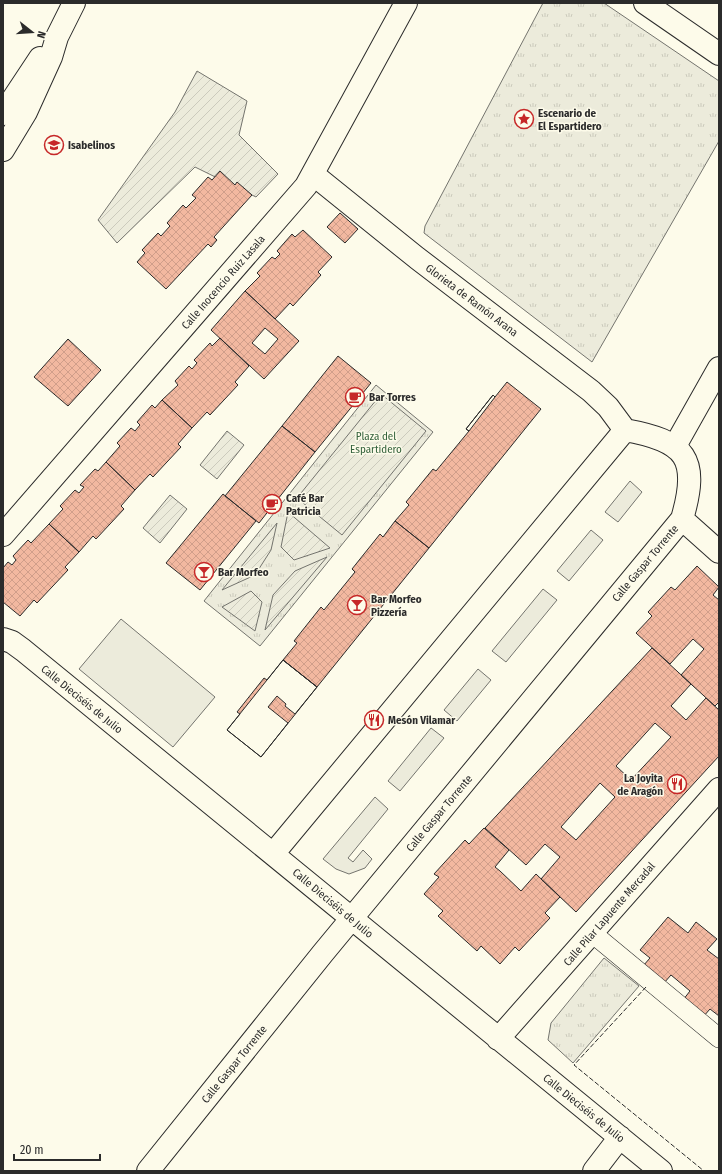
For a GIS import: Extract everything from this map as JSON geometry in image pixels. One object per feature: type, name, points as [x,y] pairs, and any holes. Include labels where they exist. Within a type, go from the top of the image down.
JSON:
[{"type":"street","points":[[3,150],[26,112],[51,57],[57,37],[74,3]]},
{"type":"street","name":"Calle Inocencio Ruiz Lasala","points":[[3,535],[296,198],[314,175],[406,3]]},
{"type":"street","points":[[645,3],[719,54]]},
{"type":"street","points":[[3,114],[37,61],[57,37]]},
{"type":"street","name":"Glorieta de Ramón Arana","points":[[314,175],[417,258],[592,391],[608,407],[625,430]]},
{"type":"street","points":[[675,446],[719,368]]},
{"type":"street","points":[[273,854],[625,430]]},
{"type":"street","name":"Calle Gaspar Torrente","points":[[148,1171],[351,919],[682,519],[688,499],[690,470],[687,460],[675,446],[649,435],[625,430]]},
{"type":"street","points":[[682,519],[719,552]]},
{"type":"street","name":"Calle Dieciséis de Julio","points":[[6,638],[661,1171]]},
{"type":"street","name":"Calle Pilar Lapuente Mercadal","points":[[498,1039],[719,789]]},
{"type":"street","points":[[592,933],[719,1038]]},
{"type":"street","points":[[594,1171],[620,1137]]},
{"type":"green space","points":[[543,3],[604,3],[719,81],[719,141],[592,362],[424,233],[425,226]]},
{"type":"green space","points":[[197,71],[247,101],[239,135],[278,174],[256,197],[195,167],[117,243],[98,220],[175,112]]},
{"type":"green space","name":"Plaza del Espartidero","points":[[376,385],[433,432],[260,646],[204,601]]},
{"type":"green space","points":[[381,394],[426,431],[342,535],[297,498]]},
{"type":"green space","points":[[227,431],[244,445],[217,479],[200,465]]},
{"type":"green space","points":[[630,481],[642,492],[618,522],[605,512]]},
{"type":"green space","points":[[170,495],[187,509],[160,543],[143,528]]},
{"type":"green space","points":[[288,512],[330,548],[294,560],[281,547]]},
{"type":"green space","points":[[277,523],[271,550],[255,575],[222,590]]},
{"type":"green space","points":[[591,530],[603,540],[569,581],[557,571]]},
{"type":"green space","points":[[327,557],[265,630],[273,595],[295,571]]},
{"type":"green space","points":[[543,589],[557,600],[506,662],[492,651]]},
{"type":"green space","points":[[251,591],[262,602],[255,631],[222,607]]},
{"type":"green space","points":[[121,619],[215,697],[173,747],[79,669]]},
{"type":"green space","points":[[478,669],[491,680],[457,721],[444,710]]},
{"type":"green space","points":[[431,728],[444,738],[400,791],[388,781]]},
{"type":"green space","points":[[375,797],[388,809],[348,858],[353,862],[363,850],[372,859],[365,868],[349,874],[336,869],[323,859]]},
{"type":"green space","points":[[604,958],[639,986],[573,1063],[548,1040],[551,1023]]},
{"type":"building","points":[[220,171],[235,185],[237,182],[252,195],[214,237],[217,240],[211,247],[208,244],[166,289],[137,262],[145,253],[142,250],[158,233],[161,236],[170,226],[167,223],[183,205],[186,208],[196,198],[192,195],[208,177],[212,180]]},
{"type":"building","points":[[340,213],[358,229],[345,243],[327,227]]},
{"type":"building","points":[[303,230],[332,257],[318,272],[321,275],[293,306],[290,303],[275,319],[245,291],[260,276],[257,273],[272,257],[275,259],[280,254],[277,251],[292,234],[295,237]]},
{"type":"building","points":[[245,291],[299,341],[264,379],[211,330]],"holes":[[[265,328],[278,339],[265,354],[252,343]]]},
{"type":"building","points":[[220,338],[249,366],[235,382],[238,385],[210,415],[207,412],[192,428],[162,400],[178,385],[175,381],[189,366],[192,369],[197,363],[194,360],[210,343],[212,346]]},
{"type":"building","points":[[68,339],[101,370],[68,406],[34,377]]},
{"type":"building","points":[[338,356],[371,383],[315,452],[282,426]]},
{"type":"building","points":[[507,382],[541,409],[429,548],[395,521],[409,505],[406,502],[433,469],[436,471],[469,431],[466,429],[493,395],[495,397]]},
{"type":"building","points":[[493,395],[495,397],[469,431],[466,429]]},
{"type":"building","points":[[162,400],[192,428],[178,444],[181,447],[153,477],[150,474],[135,490],[106,462],[120,446],[117,443],[131,428],[135,431],[140,425],[137,422],[152,405],[155,408]]},
{"type":"building","points":[[282,426],[315,452],[259,523],[225,496]]},
{"type":"building","points":[[106,462],[135,490],[121,506],[124,509],[96,539],[93,536],[79,552],[49,524],[63,509],[60,506],[75,490],[79,493],[84,487],[80,485],[95,469],[98,471]]},
{"type":"building","points":[[223,494],[256,521],[200,590],[166,563]]},
{"type":"building","points":[[395,521],[429,548],[317,687],[283,660],[297,643],[294,641],[321,607],[324,610],[355,572],[352,569],[380,534],[383,537]]},
{"type":"building","points":[[49,524],[79,552],[65,567],[68,570],[37,603],[34,600],[20,616],[3,602],[3,568],[8,562],[12,565],[16,560],[13,556],[28,540],[31,543]]},
{"type":"building","points":[[697,566],[719,587],[713,595],[719,600],[719,702],[715,706],[681,675],[704,649],[693,639],[670,664],[636,633],[652,616],[648,612],[671,587],[675,590]]},
{"type":"building","points":[[652,648],[691,684],[671,706],[686,720],[706,698],[719,710],[719,756],[576,912],[541,879],[560,857],[545,844],[526,865],[485,828]],"holes":[[[655,723],[671,737],[631,780],[616,766]],[[600,783],[615,797],[576,840],[561,827]]]},
{"type":"building","points":[[283,660],[317,687],[295,714],[285,706],[286,704],[277,696],[268,707],[288,723],[261,757],[227,730]]},
{"type":"building","points":[[283,660],[317,687],[261,757],[227,730],[240,714],[237,712],[264,678],[267,680]]},
{"type":"building","points":[[484,828],[509,850],[495,867],[521,891],[536,874],[560,897],[545,913],[550,918],[519,951],[515,947],[500,964],[481,946],[477,951],[438,916],[443,911],[424,894],[439,877],[434,874],[465,840],[469,844]]},
{"type":"building","points":[[668,917],[688,933],[696,922],[717,939],[707,950],[719,959],[719,1016],[710,1009],[703,1017],[683,1000],[690,991],[671,975],[664,983],[643,966],[650,958],[640,950]]},
{"type":"fence","points":[[646,987],[574,1065],[704,1171]]},
{"type":"place","name":"Escenario de El Espartidero","points":[[524,119]]},
{"type":"place","name":"Isabelinos","points":[[54,145]]},
{"type":"place","name":"Bar Torres","points":[[355,397]]},
{"type":"place","name":"Café Bar Patricia","points":[[272,504]]},
{"type":"place","name":"Bar Morfeo","points":[[204,572]]},
{"type":"place","name":"Bar Morfeo Pizzería","points":[[357,605]]},
{"type":"place","name":"Mesón Vilamar","points":[[374,720]]},
{"type":"place","name":"La Joyita de Aragón","points":[[677,784]]}]
